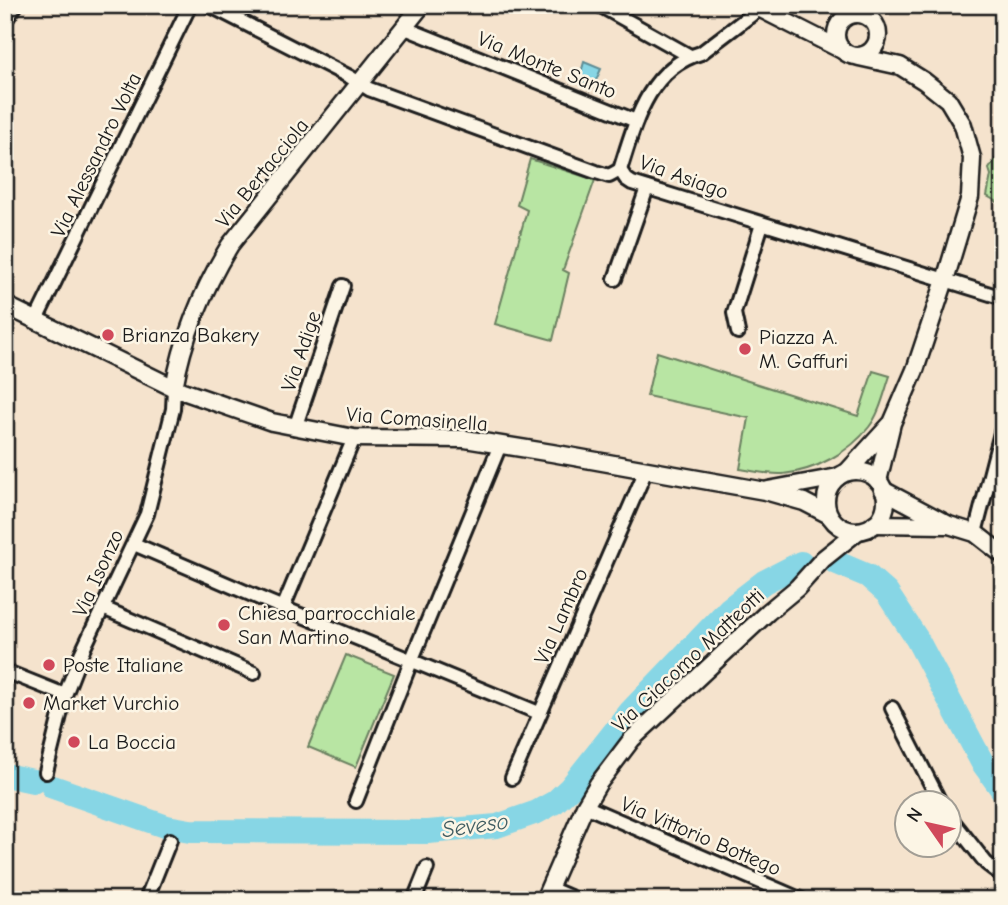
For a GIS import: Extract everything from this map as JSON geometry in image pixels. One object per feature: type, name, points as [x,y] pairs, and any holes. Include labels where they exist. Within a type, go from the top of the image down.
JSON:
[{"type":"street","points":[[5,21],[16,5]]},
{"type":"street","name":"Via Alessandro Volta","points":[[36,320],[190,5]]},
{"type":"street","name":"Via Asiago","points":[[209,5],[369,89],[596,172],[609,176],[620,170],[626,179],[647,188],[1003,298]]},
{"type":"street","name":"Via Bertacciola","points":[[174,388],[192,316],[230,245],[422,5]]},
{"type":"street","points":[[599,5],[690,56]]},
{"type":"street","points":[[620,170],[636,121],[665,72],[690,56],[701,53],[756,7],[853,56],[900,66],[924,80],[948,100],[963,125],[972,159],[970,197],[946,280],[915,370],[892,423],[881,485],[885,505],[880,519],[858,531],[846,529],[832,519],[826,497],[832,482],[892,423]]},
{"type":"street","points":[[807,34],[822,31],[845,15],[870,13],[879,37],[900,66]]},
{"type":"street","points":[[842,50],[836,34],[845,15]]},
{"type":"street","name":"Via Monte Santo","points":[[405,28],[636,121]]},
{"type":"street","points":[[859,57],[874,48],[879,37]]},
{"type":"street","points":[[615,279],[647,188]]},
{"type":"street","points":[[738,332],[734,313],[762,224]]},
{"type":"street","name":"Via Adige","points":[[295,428],[343,286]]},
{"type":"street","name":"Via Comasinella","points":[[5,305],[174,388],[295,428],[354,438],[454,439],[500,445],[765,491],[804,502],[832,519]]},
{"type":"street","name":"Via Isonzo","points":[[46,772],[65,695],[147,514],[173,409],[174,388]]},
{"type":"street","points":[[975,533],[1003,425]]},
{"type":"street","points":[[283,608],[354,438]]},
{"type":"street","points":[[356,801],[500,445]]},
{"type":"street","name":"Via Lambro","points":[[512,778],[646,470]]},
{"type":"street","points":[[842,474],[858,471],[869,474],[881,485],[949,524],[975,533],[1003,555]]},
{"type":"street","name":"Via Comasinella","points":[[765,491],[842,474]]},
{"type":"street","name":"Via Giacomo Matteotti","points":[[828,550],[832,519]]},
{"type":"street","points":[[874,524],[949,524]]},
{"type":"street","name":"Via Giacomo Matteotti","points":[[547,894],[585,806],[632,739],[809,574],[828,550],[858,531]]},
{"type":"street","points":[[134,544],[539,713]]},
{"type":"street","points":[[103,608],[254,673]]},
{"type":"street","points":[[5,671],[65,695]]},
{"type":"street","points":[[892,708],[934,790]]},
{"type":"street","name":"Via Vittorio Bottego","points":[[585,806],[802,900]]},
{"type":"street","points":[[962,833],[986,863],[1003,876]]},
{"type":"street","points":[[146,900],[170,840]]},
{"type":"street","points":[[414,900],[427,868]]},
{"type":"street","points":[[547,894],[577,900]]},
{"type":"green space","points":[[1003,147],[1003,205],[987,196],[991,175],[989,169]]},
{"type":"green space","points":[[530,159],[595,180],[563,270],[569,273],[553,340],[495,324],[527,210],[517,205]]},
{"type":"green space","points":[[657,352],[858,416],[873,371],[890,376],[873,421],[861,436],[842,452],[807,469],[783,474],[767,473],[740,469],[749,418],[647,396]]},
{"type":"green space","points":[[346,655],[394,674],[356,767],[308,747]]},
{"type":"water","points":[[584,62],[601,69],[593,87],[581,82]]},
{"type":"waterway","name":"Seveso","points":[[835,562],[868,576],[887,593],[917,639],[982,762],[1003,791]]},
{"type":"waterway","name":"Seveso","points":[[53,787],[167,827],[190,831],[428,832],[497,826],[537,812],[555,802],[570,788],[631,711],[729,609],[764,582],[801,563]]},
{"type":"waterway","name":"Seveso","points":[[5,775],[33,781]]},
{"type":"place","name":"Brianza Bakery","points":[[108,335]]},
{"type":"place","name":"Piazza A. M. Gaffuri","points":[[745,349]]},
{"type":"place","name":"Chiesa parrocchiale San Martino","points":[[224,625]]},
{"type":"place","name":"Poste Italiane","points":[[49,665]]},
{"type":"place","name":"Market Vurchio","points":[[29,703]]},
{"type":"place","name":"La Boccia","points":[[74,742]]}]
